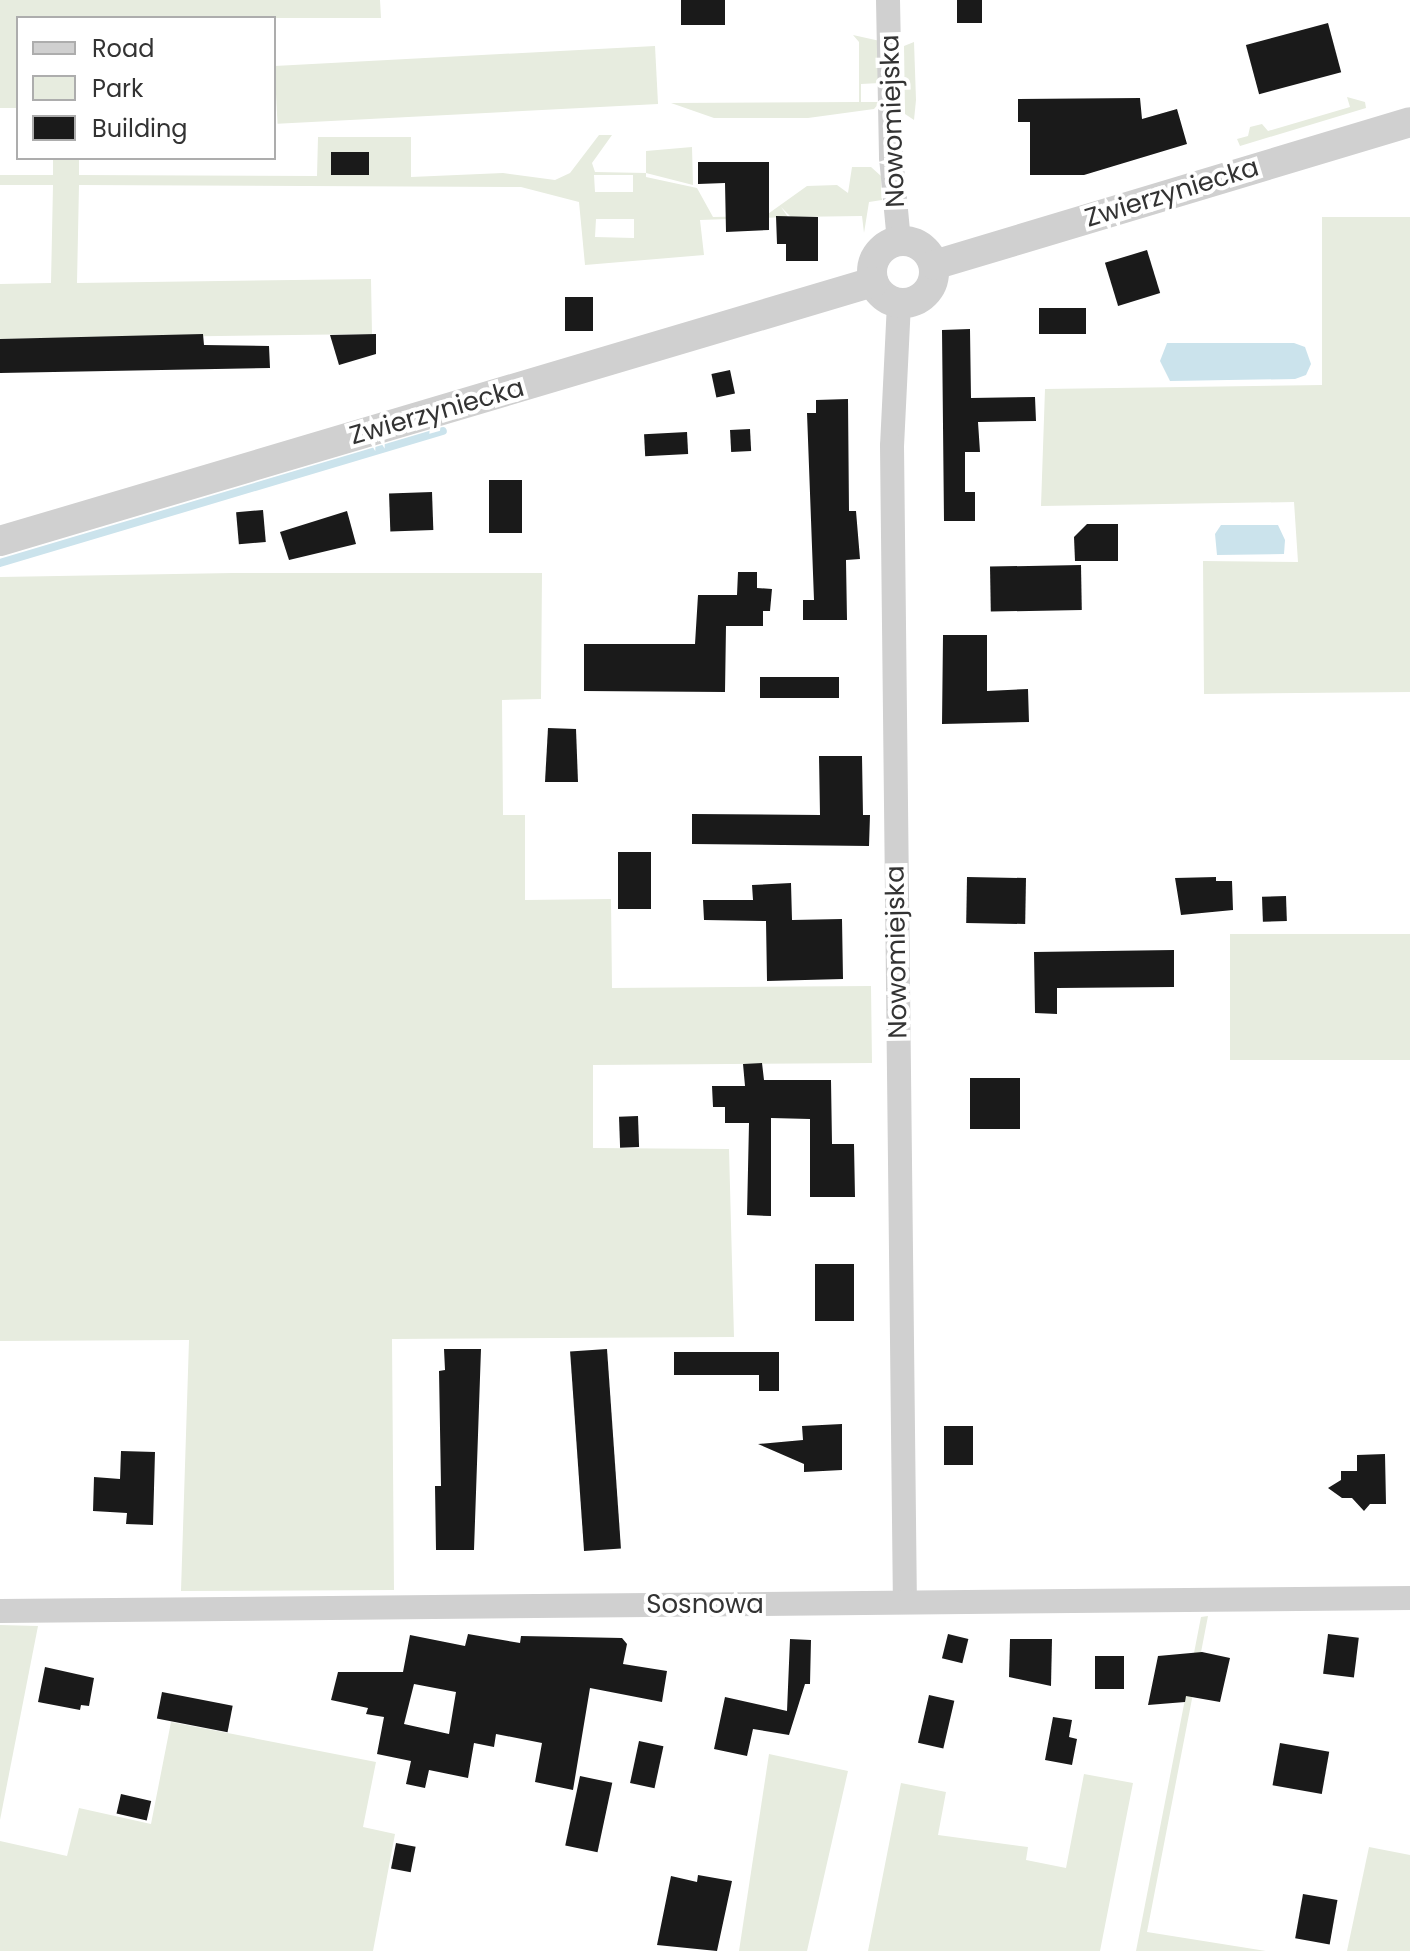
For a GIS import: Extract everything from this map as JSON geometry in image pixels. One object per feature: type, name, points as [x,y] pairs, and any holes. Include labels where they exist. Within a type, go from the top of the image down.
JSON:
[{"type":"street","name":"Nowomiejska","points":[[888,0],[891,157],[899,241]]},
{"type":"street","name":"Zwierzyniecka","points":[[934,265],[1410,122]]},
{"type":"street","points":[[899,241],[922,247],[934,265],[928,291],[913,302],[899,303],[885,298],[873,282],[877,254],[899,241]]},
{"type":"street","name":"Zwierzyniecka","points":[[0,541],[873,282]]},
{"type":"street","name":"Nowomiejska","points":[[899,303],[892,475],[905,1601]]},
{"type":"street","name":"Sosnowa","points":[[0,1611],[1410,1598]]},
{"type":"green space","points":[[0,0],[380,0],[381,18],[16,16],[16,108],[0,108]]},
{"type":"green space","points":[[853,35],[880,41],[880,83],[861,84],[861,102],[880,102],[874,109],[808,118],[714,118],[671,103],[859,102],[859,42]]},
{"type":"green space","points":[[914,42],[914,120],[905,114],[904,46]]},
{"type":"green space","points":[[655,46],[658,104],[278,124],[276,66]]},
{"type":"green space","points":[[1347,97],[1365,102],[1366,108],[1240,146],[1237,139],[1248,136],[1250,127],[1262,124],[1268,131],[1350,107]]},
{"type":"green space","points":[[599,135],[612,135],[592,163],[595,172],[646,173],[646,177],[697,188],[713,217],[765,216],[807,186],[837,185],[848,193],[852,167],[871,167],[881,176],[882,200],[869,202],[864,233],[862,216],[791,217],[781,207],[788,217],[700,220],[704,255],[585,265],[579,202],[521,187],[79,185],[77,283],[371,279],[372,334],[0,339],[0,284],[51,283],[53,185],[0,185],[0,175],[53,175],[53,160],[79,160],[79,175],[317,176],[318,137],[411,137],[411,177],[503,173],[555,180],[570,173]],"holes":[[[594,175],[633,175],[633,192],[595,192]],[[596,219],[634,219],[634,238],[595,237]]]},
{"type":"green space","points":[[692,147],[693,185],[646,173],[646,151]]},
{"type":"green space","points":[[1322,217],[1410,217],[1410,692],[1204,694],[1203,561],[1298,562],[1294,502],[1041,506],[1045,389],[1322,385]]},
{"type":"green space","points":[[542,573],[541,699],[502,700],[503,815],[525,815],[525,900],[611,899],[612,988],[871,986],[872,1063],[593,1065],[593,1148],[729,1149],[734,1337],[392,1339],[394,1590],[181,1591],[189,1340],[0,1341],[0,577]]},
{"type":"green space","points":[[1230,934],[1410,934],[1410,1060],[1230,1060]]},
{"type":"green space","points":[[1208,1616],[1147,1932],[1266,1951],[1136,1951],[1201,1617]]},
{"type":"green space","points":[[0,1625],[38,1626],[0,1820]]},
{"type":"green space","points":[[171,1722],[376,1762],[363,1827],[395,1834],[373,1951],[0,1951],[0,1841],[67,1856],[79,1808],[151,1824]]},
{"type":"green space","points":[[769,1754],[848,1771],[807,1951],[739,1951]]},
{"type":"green space","points":[[1084,1774],[1133,1783],[1100,1951],[868,1951],[901,1783],[946,1792],[938,1835],[1028,1847],[1026,1860],[1066,1868]]},
{"type":"green space","points":[[1369,1847],[1410,1855],[1410,1951],[1347,1951]]},
{"type":"water","points":[[1167,343],[1294,343],[1305,347],[1311,364],[1306,375],[1295,379],[1170,381],[1160,361]]},
{"type":"water","points":[[1221,525],[1278,525],[1285,540],[1284,554],[1217,555],[1215,534]]},
{"type":"building","points":[[681,0],[725,0],[725,25],[681,25]]},
{"type":"building","points":[[957,0],[982,0],[982,23],[957,23]]},
{"type":"building","points":[[1328,23],[1341,72],[1259,94],[1246,45]]},
{"type":"building","points":[[1140,98],[1142,119],[1177,109],[1187,144],[1084,175],[1030,175],[1030,122],[1018,122],[1018,99]]},
{"type":"building","points":[[331,152],[369,152],[369,175],[331,175]]},
{"type":"building","points":[[698,162],[769,162],[769,230],[726,232],[725,183],[698,184]]},
{"type":"building","points":[[776,216],[818,217],[818,261],[786,261],[786,244],[777,244]]},
{"type":"building","points":[[1147,250],[1160,293],[1118,306],[1105,263]]},
{"type":"building","points":[[565,297],[593,297],[593,331],[565,331]]},
{"type":"building","points":[[1039,308],[1086,308],[1086,334],[1039,334]]},
{"type":"building","points":[[970,329],[971,398],[1035,397],[1036,421],[978,422],[980,452],[965,452],[965,492],[975,492],[975,521],[944,521],[942,330]]},
{"type":"building","points":[[203,334],[204,345],[269,346],[270,368],[0,373],[0,339]]},
{"type":"building","points":[[376,334],[376,354],[339,365],[330,335]]},
{"type":"building","points":[[730,370],[735,393],[716,397],[711,374]]},
{"type":"building","points":[[848,399],[849,511],[856,511],[860,559],[846,560],[847,620],[803,620],[803,600],[814,600],[807,413],[816,413],[816,400]]},
{"type":"building","points":[[750,429],[751,451],[731,452],[730,430]]},
{"type":"building","points":[[687,432],[688,454],[645,456],[644,434]]},
{"type":"building","points":[[489,480],[522,480],[522,533],[489,533]]},
{"type":"building","points":[[432,492],[433,530],[390,531],[389,494]]},
{"type":"building","points":[[263,510],[266,542],[239,544],[236,512]]},
{"type":"building","points":[[347,511],[356,544],[289,560],[280,532]]},
{"type":"building","points":[[1087,524],[1118,524],[1118,561],[1075,561],[1074,537]]},
{"type":"building","points":[[1081,565],[1082,610],[991,612],[990,567]]},
{"type":"building","points":[[738,572],[757,572],[757,588],[772,589],[770,611],[763,611],[763,626],[726,626],[725,692],[584,691],[584,644],[695,644],[698,595],[737,595]]},
{"type":"building","points":[[943,635],[987,635],[987,691],[1028,689],[1029,722],[942,724]]},
{"type":"building","points":[[760,677],[839,677],[839,698],[760,698]]},
{"type":"building","points":[[548,728],[576,729],[578,782],[545,782]]},
{"type":"building","points":[[819,756],[862,756],[863,815],[870,815],[869,846],[692,844],[692,814],[820,815]]},
{"type":"building","points":[[618,852],[651,852],[651,909],[618,909]]},
{"type":"building","points":[[967,877],[1026,878],[1025,924],[966,923]]},
{"type":"building","points":[[1216,877],[1216,881],[1232,881],[1233,910],[1181,915],[1175,878]]},
{"type":"building","points":[[791,883],[792,920],[842,919],[843,979],[767,981],[766,921],[704,920],[703,900],[753,900],[752,885]]},
{"type":"building","points":[[1286,896],[1287,921],[1263,922],[1262,897]]},
{"type":"building","points":[[1174,950],[1174,987],[1057,988],[1057,1014],[1035,1013],[1034,952]]},
{"type":"building","points":[[762,1063],[764,1080],[831,1080],[832,1144],[854,1144],[855,1197],[810,1197],[810,1119],[771,1118],[771,1216],[747,1215],[749,1123],[725,1123],[725,1107],[713,1107],[712,1086],[745,1086],[743,1064]]},
{"type":"building","points":[[970,1078],[1020,1078],[1020,1129],[970,1129]]},
{"type":"building","points":[[638,1116],[639,1147],[620,1148],[619,1117]]},
{"type":"building","points":[[815,1264],[854,1264],[854,1321],[815,1321]]},
{"type":"building","points":[[444,1349],[481,1349],[474,1550],[436,1550],[435,1486],[441,1486],[439,1371],[445,1370]]},
{"type":"building","points":[[607,1349],[621,1549],[584,1551],[570,1352]]},
{"type":"building","points":[[674,1352],[779,1352],[779,1391],[759,1391],[759,1375],[674,1375]]},
{"type":"building","points":[[842,1424],[842,1470],[804,1472],[804,1464],[758,1444],[803,1440],[802,1426]]},
{"type":"building","points":[[944,1426],[973,1426],[973,1465],[944,1465]]},
{"type":"building","points":[[121,1451],[155,1452],[153,1525],[126,1524],[127,1513],[93,1511],[94,1477],[120,1479]]},
{"type":"building","points":[[1385,1454],[1386,1504],[1370,1504],[1364,1511],[1352,1498],[1342,1498],[1328,1488],[1341,1480],[1341,1471],[1357,1471],[1357,1455]]},
{"type":"building","points":[[468,1634],[520,1643],[521,1636],[622,1638],[627,1644],[623,1664],[667,1671],[662,1702],[590,1688],[573,1790],[535,1782],[542,1743],[496,1734],[494,1747],[474,1743],[468,1778],[429,1770],[425,1788],[406,1784],[411,1761],[377,1754],[384,1717],[366,1714],[368,1708],[331,1700],[338,1672],[403,1672],[410,1635],[465,1646]],"holes":[[[414,1684],[456,1692],[449,1734],[404,1724]]]},
{"type":"building","points":[[948,1634],[968,1639],[962,1663],[942,1658]]},
{"type":"building","points":[[1328,1634],[1359,1638],[1354,1677],[1323,1674]]},
{"type":"building","points":[[790,1639],[811,1640],[810,1684],[805,1684],[789,1735],[753,1729],[747,1756],[714,1749],[725,1697],[787,1711]]},
{"type":"building","points":[[1010,1639],[1052,1639],[1051,1686],[1009,1677]]},
{"type":"building","points":[[1202,1652],[1230,1658],[1220,1702],[1186,1696],[1185,1702],[1148,1705],[1158,1656]]},
{"type":"building","points":[[1095,1656],[1124,1656],[1124,1689],[1095,1689]]},
{"type":"building","points":[[45,1667],[94,1678],[89,1706],[81,1705],[80,1710],[38,1702]]},
{"type":"building","points":[[162,1692],[233,1706],[228,1732],[157,1719]]},
{"type":"building","points":[[929,1695],[954,1701],[943,1749],[918,1743]]},
{"type":"building","points":[[1053,1717],[1072,1720],[1069,1737],[1077,1739],[1072,1765],[1045,1760]]},
{"type":"building","points":[[639,1741],[663,1746],[655,1788],[630,1783]]},
{"type":"building","points":[[1280,1743],[1329,1752],[1322,1794],[1273,1785]]},
{"type":"building","points":[[580,1776],[612,1783],[598,1852],[565,1845]]},
{"type":"building","points":[[121,1794],[151,1801],[147,1820],[117,1813]]},
{"type":"building","points":[[396,1843],[416,1847],[411,1872],[391,1869]]},
{"type":"building","points":[[698,1875],[732,1881],[717,1951],[657,1945],[671,1876],[697,1882]]},
{"type":"building","points":[[1303,1894],[1337,1900],[1330,1944],[1295,1938]]},
{"type":"waterway","points":[[0,563],[443,431]]}]
